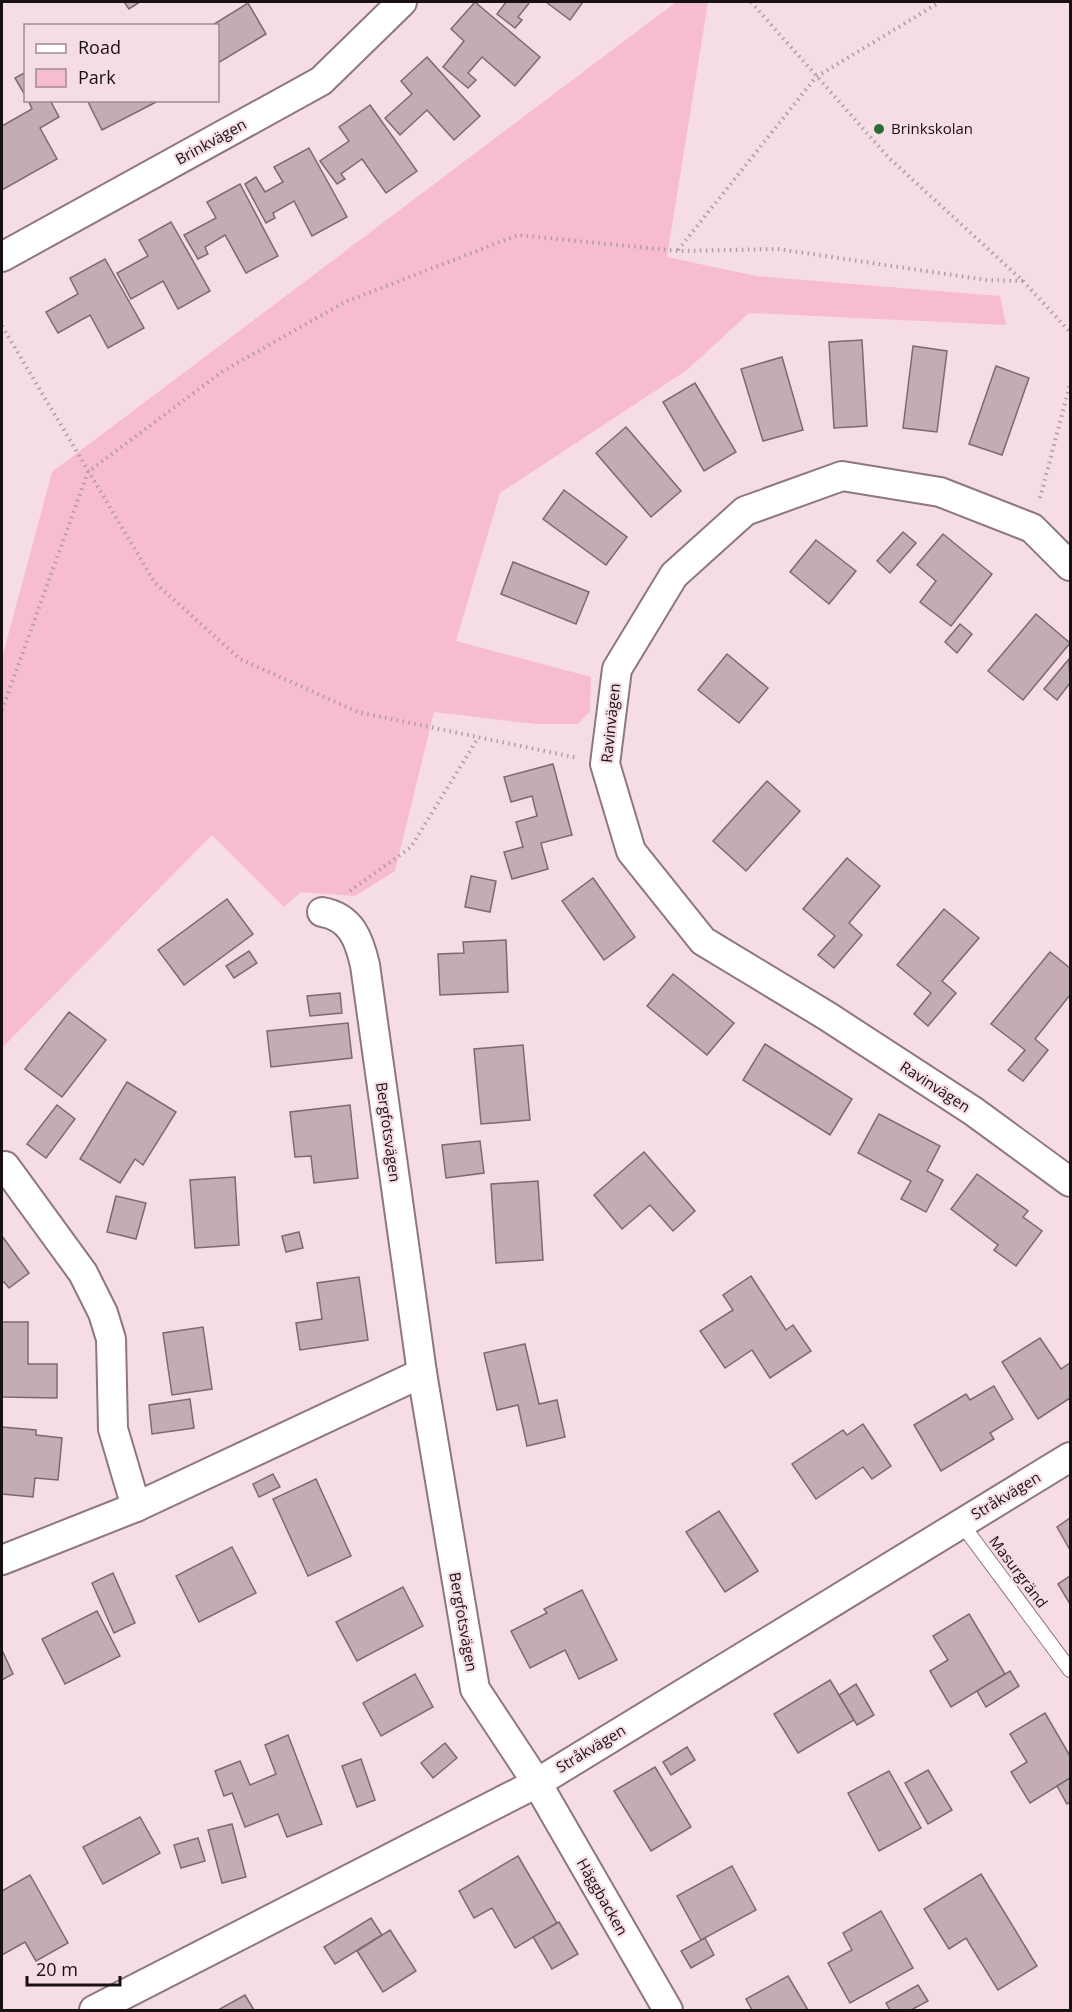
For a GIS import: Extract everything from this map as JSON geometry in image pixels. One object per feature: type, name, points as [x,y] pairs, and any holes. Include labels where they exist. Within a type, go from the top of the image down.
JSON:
[{"type":"street","name":"Brinkvägen","points":[[2,257],[321,81],[402,2]]},
{"type":"street","name":"Ravinvägen","points":[[1071,566],[1032,528],[940,492],[842,476],[746,511],[674,575],[617,669],[605,764],[631,851],[703,941],[827,1016],[963,1105],[1071,1182]]},
{"type":"street","name":"Bergfotsvägen","points":[[322,912],[333,914],[352,929],[359,939],[365,965],[422,1373],[475,1689],[537,1783]]},
{"type":"street","points":[[5,1166],[82,1274],[103,1313],[111,1339],[113,1429],[136,1507]]},
{"type":"street","points":[[2,1560],[136,1507],[422,1373]]},
{"type":"street","name":"Stråkvägen","points":[[94,2010],[537,1783],[1071,1457]]},
{"type":"street","name":"Häggbacken","points":[[537,1783],[668,2010]]},
{"type":"lane","name":"Masurgränd","points":[[961,1523],[1071,1670]]},
{"type":"path","points":[[751,2],[889,158],[1023,281],[1071,332]]},
{"type":"path","points":[[678,251],[816,77],[940,2]]},
{"type":"path","points":[[2,710],[88,472],[223,371],[345,302],[518,234],[678,251],[778,249],[986,280],[1023,281]]},
{"type":"path","points":[[2,326],[155,583],[240,659],[358,712],[605,764]]},
{"type":"path","points":[[1032,528],[1071,384]]},
{"type":"path","points":[[322,912],[411,847],[478,738]]},
{"type":"green space","points":[[676,2],[708,2],[667,257],[756,276],[1000,296],[1006,325],[749,313],[687,370],[500,493],[456,641],[591,677],[590,711],[578,724],[536,724],[434,712],[395,871],[355,896],[301,892],[284,907],[212,835],[2,1048],[2,658],[52,472]]},
{"type":"building","points":[[124,2],[140,2],[129,9]]},
{"type":"building","points":[[475,2],[540,57],[515,86],[482,57],[468,73],[476,80],[468,88],[443,67],[464,41],[451,29]]},
{"type":"building","points":[[506,2],[530,2],[518,17],[522,20],[515,28],[497,14]]},
{"type":"building","points":[[546,2],[583,2],[570,20]]},
{"type":"building","points":[[248,3],[266,34],[219,62],[219,24],[214,24]]},
{"type":"building","points":[[427,57],[480,116],[454,140],[427,110],[400,135],[385,118],[412,94],[401,81]]},
{"type":"building","points":[[24,73],[24,94],[15,78]]},
{"type":"building","points":[[29,102],[51,102],[59,117],[40,128],[57,159],[2,190],[2,126],[32,109]]},
{"type":"building","points":[[88,102],[156,102],[102,130]]},
{"type":"building","points":[[370,105],[417,171],[386,193],[362,159],[341,174],[345,179],[337,184],[320,161],[349,141],[339,127]]},
{"type":"building","points":[[309,148],[347,217],[312,236],[294,201],[273,213],[275,218],[266,223],[245,184],[256,177],[265,192],[283,182],[274,167]]},
{"type":"building","points":[[240,184],[278,256],[246,273],[225,235],[205,247],[208,254],[198,259],[184,235],[216,218],[207,202]]},
{"type":"building","points":[[171,222],[210,291],[178,309],[163,281],[131,299],[117,273],[148,256],[139,240]]},
{"type":"building","points":[[105,259],[144,328],[108,348],[90,315],[58,333],[46,312],[78,294],[70,278]]},
{"type":"building","points":[[862,340],[867,426],[834,428],[829,342]]},
{"type":"building","points":[[913,346],[947,351],[937,432],[903,428]]},
{"type":"building","points":[[782,357],[803,430],[763,441],[741,369]]},
{"type":"building","points":[[996,366],[1029,378],[1002,455],[969,444]]},
{"type":"building","points":[[695,383],[736,452],[704,471],[663,402]]},
{"type":"building","points":[[626,427],[681,491],[651,517],[596,453]]},
{"type":"building","points":[[564,490],[627,537],[606,565],[543,519]]},
{"type":"building","points":[[903,532],[916,543],[890,573],[877,561]]},
{"type":"building","points":[[943,534],[992,574],[951,626],[920,602],[936,581],[917,565]]},
{"type":"building","points":[[816,540],[856,571],[829,604],[790,572]]},
{"type":"building","points":[[513,562],[589,592],[576,624],[501,594]]},
{"type":"building","points":[[1036,614],[1070,643],[1023,700],[988,671]]},
{"type":"building","points":[[960,624],[972,634],[957,653],[945,642]]},
{"type":"building","points":[[727,654],[768,688],[739,723],[698,690]]},
{"type":"building","points":[[1069,659],[1070,683],[1057,700],[1044,689]]},
{"type":"building","points":[[553,764],[572,835],[541,843],[548,869],[512,879],[504,852],[523,847],[516,822],[537,816],[532,796],[511,802],[504,777]]},
{"type":"building","points":[[767,781],[800,811],[746,871],[713,841]]},
{"type":"building","points":[[847,858],[880,886],[849,923],[862,935],[834,968],[818,955],[835,936],[803,909]]},
{"type":"building","points":[[471,876],[496,881],[490,912],[465,907]]},
{"type":"building","points":[[593,878],[635,937],[604,960],[562,901]]},
{"type":"building","points":[[227,899],[253,934],[184,985],[158,950]]},
{"type":"building","points":[[944,909],[979,938],[942,981],[956,993],[928,1026],[914,1014],[931,993],[897,965]]},
{"type":"building","points":[[506,940],[508,992],[440,995],[438,954],[464,953],[463,942]]},
{"type":"building","points":[[249,951],[257,963],[234,978],[226,966]]},
{"type":"building","points":[[1050,952],[1070,968],[1070,995],[1035,1039],[1048,1050],[1023,1081],[1008,1070],[1025,1050],[991,1024]]},
{"type":"building","points":[[673,974],[734,1023],[707,1055],[647,1006]]},
{"type":"building","points":[[340,993],[342,1013],[310,1016],[307,996]]},
{"type":"building","points":[[69,1012],[106,1040],[62,1097],[25,1069]]},
{"type":"building","points":[[348,1023],[352,1058],[271,1067],[267,1031]]},
{"type":"building","points":[[765,1044],[852,1099],[830,1135],[743,1080]]},
{"type":"building","points":[[523,1045],[530,1120],[481,1124],[474,1049]]},
{"type":"building","points":[[127,1082],[176,1112],[143,1165],[135,1159],[120,1183],[80,1159]]},
{"type":"building","points":[[57,1105],[75,1119],[46,1158],[27,1144]]},
{"type":"building","points":[[350,1105],[358,1178],[314,1183],[311,1156],[295,1157],[290,1112]]},
{"type":"building","points":[[879,1114],[940,1146],[927,1171],[943,1180],[926,1212],[901,1199],[911,1181],[858,1153]]},
{"type":"building","points":[[480,1141],[484,1173],[446,1178],[442,1145]]},
{"type":"building","points":[[644,1152],[695,1211],[673,1231],[650,1205],[622,1229],[594,1195]]},
{"type":"building","points":[[977,1174],[1028,1211],[1023,1217],[1042,1231],[1016,1266],[994,1250],[998,1245],[951,1209]]},
{"type":"building","points":[[235,1177],[239,1245],[195,1248],[190,1180]]},
{"type":"building","points":[[538,1181],[543,1260],[496,1263],[491,1184]]},
{"type":"building","points":[[116,1196],[146,1203],[136,1239],[107,1232]]},
{"type":"building","points":[[299,1232],[303,1248],[286,1252],[282,1236]]},
{"type":"building","points":[[2,1236],[29,1273],[9,1288],[4,1282],[2,1283]]},
{"type":"building","points":[[751,1276],[786,1330],[793,1325],[811,1351],[770,1378],[752,1350],[725,1368],[700,1331],[733,1310],[723,1295]]},
{"type":"building","points":[[359,1277],[368,1340],[300,1350],[296,1323],[322,1319],[317,1283]]},
{"type":"building","points":[[2,1322],[28,1322],[28,1364],[57,1364],[57,1398],[2,1397]]},
{"type":"building","points":[[203,1327],[212,1389],[172,1395],[163,1333]]},
{"type":"building","points":[[1040,1338],[1061,1369],[1070,1363],[1070,1398],[1038,1419],[1002,1362]]},
{"type":"building","points":[[525,1344],[539,1404],[557,1400],[565,1437],[527,1446],[518,1405],[497,1410],[484,1353]]},
{"type":"building","points":[[994,1386],[1013,1419],[990,1433],[994,1439],[941,1471],[914,1425],[966,1394],[970,1400]]},
{"type":"building","points":[[190,1399],[194,1428],[152,1434],[149,1405]]},
{"type":"building","points":[[863,1424],[891,1466],[872,1479],[863,1467],[816,1499],[792,1464],[843,1430],[847,1435]]},
{"type":"building","points":[[2,1427],[36,1430],[36,1435],[62,1438],[58,1480],[35,1478],[33,1497],[2,1494]]},
{"type":"building","points":[[273,1474],[280,1487],[259,1497],[253,1484]]},
{"type":"building","points":[[316,1479],[351,1556],[308,1576],[273,1499]]},
{"type":"building","points":[[719,1511],[758,1571],[725,1592],[686,1532]]},
{"type":"building","points":[[1070,1518],[1070,1550],[1057,1527]]},
{"type":"building","points":[[232,1547],[256,1593],[199,1622],[176,1576]]},
{"type":"building","points":[[113,1573],[135,1623],[114,1633],[92,1583]]},
{"type":"building","points":[[1070,1576],[1070,1604],[1058,1584]]},
{"type":"building","points":[[403,1587],[423,1626],[357,1661],[336,1622]]},
{"type":"building","points":[[582,1590],[617,1660],[579,1679],[565,1650],[530,1668],[511,1631],[547,1613],[544,1609]]},
{"type":"building","points":[[97,1611],[120,1656],[65,1684],[42,1639]]},
{"type":"building","points":[[969,1614],[1005,1674],[951,1707],[930,1671],[948,1660],[933,1636]]},
{"type":"building","points":[[2,1650],[13,1674],[2,1680]]},
{"type":"building","points":[[1010,1671],[1019,1686],[986,1707],[977,1691]]},
{"type":"building","points":[[415,1674],[433,1707],[381,1736],[363,1703]]},
{"type":"building","points":[[830,1680],[854,1720],[798,1753],[774,1714]]},
{"type":"building","points":[[856,1684],[874,1715],[857,1725],[839,1695]]},
{"type":"building","points":[[1045,1713],[1070,1756],[1070,1778],[1030,1803],[1011,1772],[1027,1762],[1010,1734]]},
{"type":"building","points":[[288,1735],[322,1824],[287,1837],[278,1814],[245,1827],[232,1793],[224,1796],[215,1771],[240,1761],[250,1785],[276,1774],[265,1745]]},
{"type":"building","points":[[445,1743],[457,1758],[433,1778],[421,1763]]},
{"type":"building","points":[[687,1747],[695,1760],[671,1775],[663,1762]]},
{"type":"building","points":[[361,1759],[375,1800],[357,1807],[342,1766]]},
{"type":"building","points":[[655,1767],[691,1827],[651,1851],[614,1791]]},
{"type":"building","points":[[928,1770],[952,1810],[928,1824],[905,1783]]},
{"type":"building","points":[[889,1771],[921,1828],[879,1851],[848,1793]]},
{"type":"building","points":[[1070,1778],[1070,1802],[1067,1804],[1057,1786]]},
{"type":"building","points":[[140,1817],[160,1853],[103,1884],[83,1847]]},
{"type":"building","points":[[232,1824],[246,1877],[222,1883],[208,1830]]},
{"type":"building","points":[[198,1838],[205,1861],[181,1868],[174,1845]]},
{"type":"building","points":[[518,1856],[557,1923],[515,1948],[492,1908],[474,1918],[459,1891]]},
{"type":"building","points":[[732,1866],[756,1910],[701,1940],[677,1896]]},
{"type":"building","points":[[981,1874],[1037,1966],[998,1990],[966,1938],[949,1949],[924,1909]]},
{"type":"building","points":[[30,1875],[68,1943],[36,1961],[25,1942],[2,1955],[2,1891]]},
{"type":"building","points":[[881,1911],[913,1968],[850,2003],[828,1963],[852,1950],[843,1933]]},
{"type":"building","points":[[371,1918],[382,1935],[335,1964],[324,1947]]},
{"type":"building","points":[[559,1922],[578,1954],[552,1969],[533,1937]]},
{"type":"building","points":[[390,1930],[416,1971],[383,1992],[357,1951]]},
{"type":"building","points":[[705,1938],[714,1955],[691,1968],[681,1951]]},
{"type":"building","points":[[788,1976],[808,2010],[752,2010],[746,1999]]},
{"type":"building","points":[[918,1985],[928,2001],[911,2010],[890,2010],[886,2003]]},
{"type":"building","points":[[245,1995],[254,2010],[218,2010]]},
{"type":"place","name":"Brinkskolan","points":[[879,129]]}]
